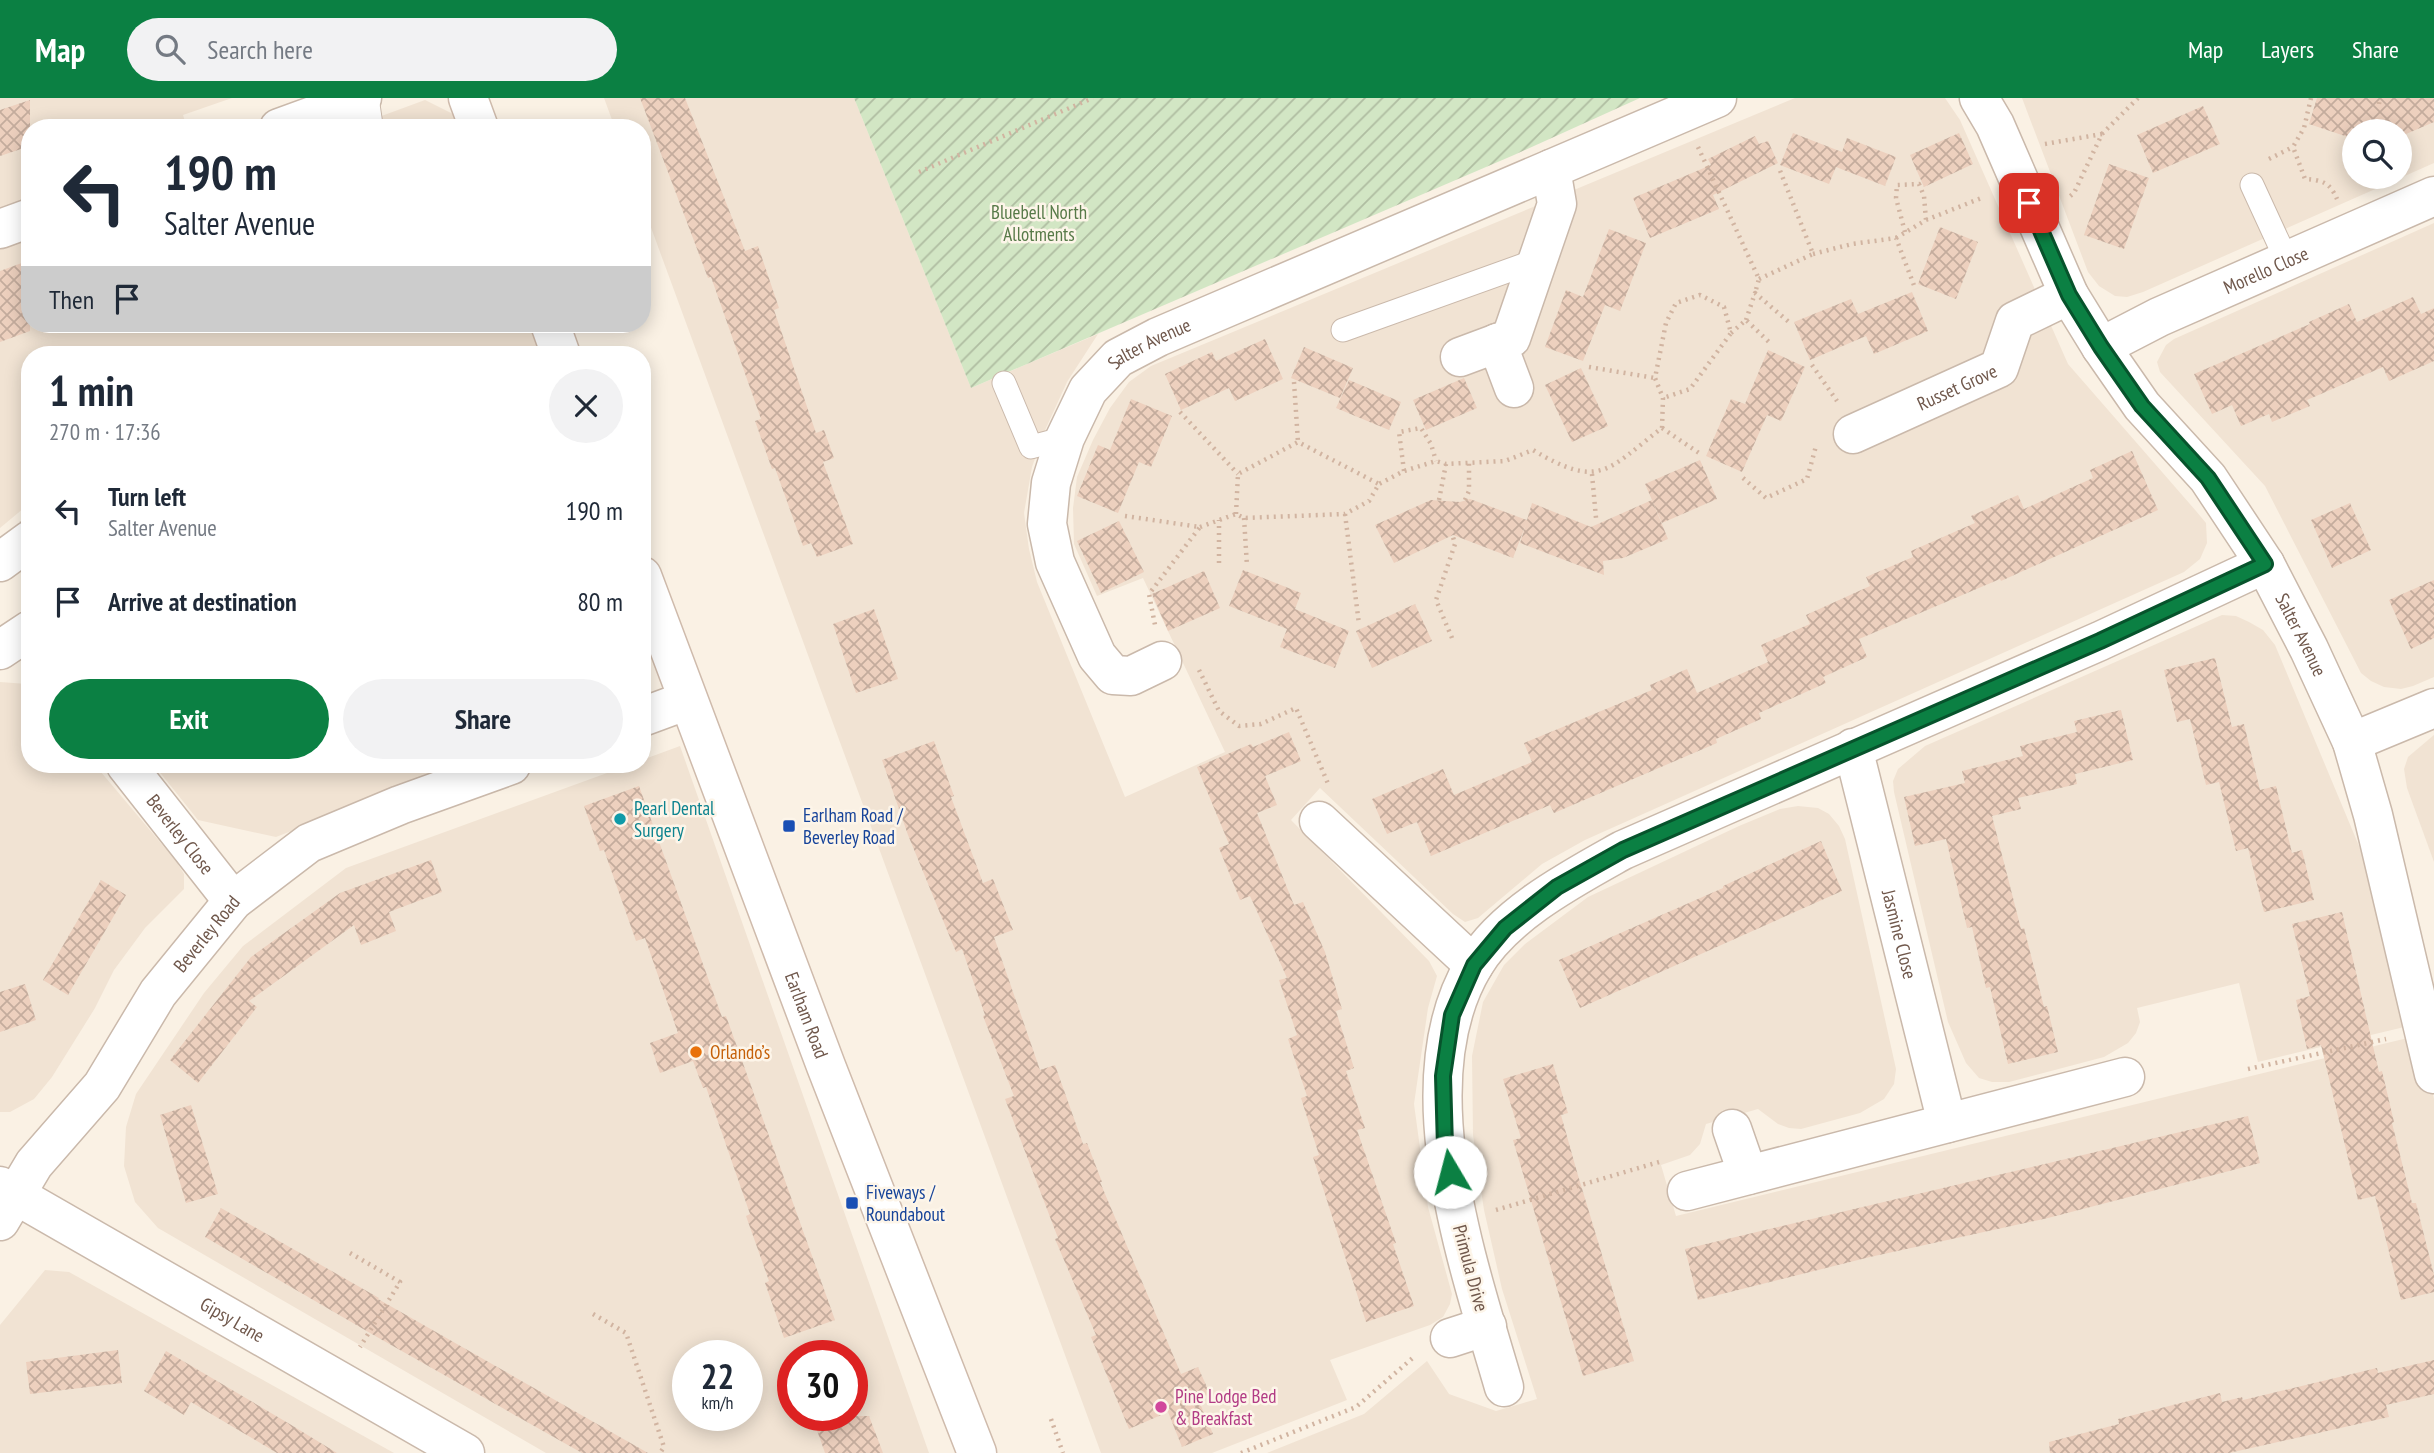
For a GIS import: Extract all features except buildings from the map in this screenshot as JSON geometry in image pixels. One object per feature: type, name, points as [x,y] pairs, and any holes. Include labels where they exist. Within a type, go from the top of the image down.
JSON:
[{"type":"street","points":[[468,98],[476,119]]},
{"type":"street","name":"Salter Avenue","points":[[1144,676],[1113,675],[1097,656],[1055,562],[1047,524],[1051,483],[1065,438],[1088,390],[1118,358],[1158,337],[1717,98]]},
{"type":"street","name":"Salter Avenue","points":[[1979,98],[1995,125],[2069,295],[2142,406],[2208,478],[2265,564],[2309,649],[2352,742],[2373,815],[2434,1074]]},
{"type":"street","points":[[341,119],[369,115]]},
{"type":"street","points":[[1461,358],[1511,338],[1557,204],[1551,169]]},
{"type":"street","name":"Morello Close","points":[[2101,347],[2160,317],[2434,197]]},
{"type":"street","points":[[0,229],[21,221]]},
{"type":"street","name":"Russet Grove","points":[[1835,422],[1999,368],[2015,321],[2069,295]]},
{"type":"street","points":[[1497,343],[1514,388]]},
{"type":"street","points":[[0,562],[21,547]]},
{"type":"street","name":"Primula Drive","points":[[1504,1387],[1458,1220],[1445,1147],[1443,1076],[1452,1015],[1474,965],[1505,928],[1557,887],[1623,850],[2100,641],[2265,564]]},
{"type":"street","name":"Earlham Road","points":[[651,600],[826,1066],[977,1453]]},
{"type":"street","points":[[651,714],[688,700]]},
{"type":"street","points":[[2352,742],[2434,708]]},
{"type":"street","name":"Jasmine Close","points":[[1853,748],[1947,1123]]},
{"type":"street","name":"Beverley Close","points":[[132,773],[233,901]]},
{"type":"street","name":"Beverley Road","points":[[5,1200],[102,1086],[158,993],[233,901],[309,843],[400,805],[489,773]]},
{"type":"street","points":[[1319,821],[1474,965]]},
{"type":"street","points":[[1687,1191],[2125,1077]]},
{"type":"street","points":[[1732,1129],[1748,1175]]},
{"type":"street","name":"Gipsy Lane","points":[[5,1200],[465,1453]]},
{"type":"street","name":"Primula Drive","points":[[1450,1338],[1487,1326]]},
{"type":"lane","points":[[2252,185],[2287,261]]},
{"type":"lane","points":[[1343,330],[1538,260]]},
{"type":"lane","points":[[1004,383],[1031,447],[1065,438]]},
{"type":"path","points":[[919,172],[1093,98]]},
{"type":"path","points":[[2039,224],[2074,193],[2102,134],[2138,98]]},
{"type":"path","points":[[2263,162],[2293,147],[2304,128],[2311,98]]},
{"type":"path","points":[[1662,398],[1690,389],[1731,333],[1746,320],[1759,279],[1682,113]]},
{"type":"path","points":[[1759,279],[1813,254],[1852,244],[1896,238],[2015,171],[2049,142],[2102,134]]},
{"type":"path","points":[[2293,147],[2305,178],[2322,180],[2332,188],[2353,232]]},
{"type":"path","points":[[1779,168],[1813,254]]},
{"type":"path","points":[[1905,232],[1896,198],[1897,185],[1919,184],[1924,196],[1926,220]]},
{"type":"path","points":[[1896,238],[1915,288]]},
{"type":"path","points":[[1755,293],[1790,323]]},
{"type":"path","points":[[1662,428],[1662,398],[1655,379],[1666,323],[1676,303],[1700,295],[1724,307],[1731,333]]},
{"type":"path","points":[[1746,320],[1770,343]]},
{"type":"path","points":[[1589,368],[1655,379]]},
{"type":"path","points":[[1294,382],[1297,443]]},
{"type":"path","points":[[1180,412],[1238,474],[1236,513]]},
{"type":"path","points":[[1743,478],[1766,498],[1807,479],[1835,422]]},
{"type":"path","points":[[1404,471],[1399,432],[1421,428],[1431,444],[1436,461]]},
{"type":"path","points":[[1662,428],[1702,455]]},
{"type":"path","points":[[1236,513],[1244,518],[1345,514],[1369,501],[1379,484],[1404,471],[1436,461],[1446,464],[1505,461],[1533,450],[1560,466],[1592,474],[1608,469],[1662,428]]},
{"type":"path","points":[[1238,474],[1297,443]]},
{"type":"path","points":[[1297,443],[1379,484]]},
{"type":"path","points":[[1465,500],[1469,491],[1469,463]]},
{"type":"path","points":[[1439,500],[1446,464]]},
{"type":"path","points":[[1592,474],[1596,518]]},
{"type":"path","points":[[1125,516],[1200,527],[1236,513]]},
{"type":"path","points":[[1345,514],[1359,624]]},
{"type":"path","points":[[1244,518],[1247,566]]},
{"type":"path","points":[[1219,520],[1219,563]]},
{"type":"path","points":[[1200,527],[1149,594],[1144,676],[1197,667],[1219,711],[1239,726],[1261,724],[1296,708],[1336,802],[1319,821]]},
{"type":"path","points":[[1452,638],[1436,600],[1455,544],[1453,537]]},
{"type":"path","points":[[2248,1069],[2424,1030]]},
{"type":"path","points":[[1458,1220],[1664,1161],[1687,1191]]},
{"type":"path","points":[[349,1253],[400,1282],[358,1351]]},
{"type":"path","points":[[593,1314],[626,1333],[664,1447],[660,1453]]},
{"type":"path","points":[[1241,1453],[1356,1407],[1426,1346],[1450,1338]]},
{"type":"path","points":[[1051,1419],[1063,1453]]},
{"type":"shaded area","points":[[0,98],[232,98],[183,115],[184,119],[21,119],[21,333],[532,333],[537,346],[21,346],[21,510],[0,528]]},
{"type":"shaded area","points":[[604,98],[854,98],[971,388],[1098,334],[1067,382],[1046,428],[1032,467],[1024,513],[1037,582],[1125,797],[1225,752],[1143,578],[1097,596],[1074,544],[1073,508],[1077,477],[1110,408],[1129,382],[1151,366],[1795,98],[1945,98],[1960,120],[2068,364],[2206,523],[2207,543],[2200,559],[2184,572],[1585,840],[1542,864],[1478,918],[1465,922],[1453,914],[1320,788],[1291,820],[1429,961],[1437,976],[1428,1008],[1414,1104],[1428,1207],[1452,1294],[1450,1304],[1443,1317],[1430,1325],[1330,1360],[1347,1400],[1212,1453],[1101,1453],[651,228],[651,119],[612,119]]},
{"type":"shaded area","points":[[2022,98],[2434,98],[2434,163],[2412,173],[2412,119],[2342,119],[2342,189],[2375,189],[2143,292],[2127,297],[2115,296],[2099,286],[2088,272]]},
{"type":"shaded area","points":[[425,100],[453,114],[455,119],[373,119]]},
{"type":"shaded area","points":[[2434,223],[2434,677],[2401,689],[2384,687],[2361,673],[2265,486],[2160,372],[2157,362],[2166,345],[2174,339]]},
{"type":"shaded area","points":[[2222,615],[2236,616],[2249,622],[2263,630],[2275,645],[2387,913],[2417,1024],[2258,1062],[2239,983],[2137,1008],[2140,1022],[2136,1033],[2128,1043],[2104,1057],[2009,1082],[1992,1082],[1979,1078],[1966,1063],[1948,1022],[1894,792],[1893,781],[1898,769],[1925,746]]},
{"type":"shaded area","points":[[0,682],[21,684],[21,773],[102,773],[176,861],[184,874],[184,889],[145,928],[114,970],[95,1008],[52,1077],[34,1099],[10,1112],[0,1112]]},
{"type":"shaded area","points":[[2434,735],[2434,862],[2407,788],[2404,769],[2408,757]]},
{"type":"shaded area","points":[[680,746],[929,1453],[546,1453],[158,1228],[135,1202],[124,1166],[126,1127],[136,1094],[204,993],[243,946],[346,868],[607,773],[651,773],[651,757]]},
{"type":"shaded area","points":[[160,773],[439,773],[276,837],[198,820]]},
{"type":"shaded area","points":[[1798,806],[1818,808],[1829,814],[1845,839],[1896,1069],[1894,1084],[1884,1099],[1860,1113],[1801,1129],[1778,1124],[1758,1109],[1706,1124],[1700,1144],[1690,1155],[1661,1165],[1676,1216],[2420,1035],[2434,1099],[2434,1453],[1267,1453],[1364,1414],[1427,1361],[1449,1394],[1496,1411],[1537,1399],[1502,1289],[1484,1210],[1473,1135],[1472,1056],[1483,1002],[1504,965],[1525,944],[1588,897],[1739,826],[1780,809]]},
{"type":"shaded area","points":[[45,1270],[69,1272],[394,1453],[0,1453],[0,1325]]},
{"type":"green space","name":"Bluebell North Allotments","points":[[854,98],[1640,98],[1514,155],[971,388]]},
{"type":"place","name":"Pearl Dental Surgery","points":[[620,819]]},
{"type":"place","name":"Earlham Road / Beverley Road","points":[[789,826]]},
{"type":"place","name":"Orlando’s","points":[[696,1052]]},
{"type":"place","name":"Fiveways / Roundabout","points":[[852,1203]]},
{"type":"place","name":"Pine Lodge Bed & Breakfast","points":[[1161,1407]]},
{"type":"route","points":[[1450,1172],[1445,1147],[1443,1076],[1452,1015],[1474,965],[1505,928],[1557,887],[1623,850],[2100,641],[2265,564],[2208,478],[2142,406],[2101,347],[2069,295],[2029,203]]}]
